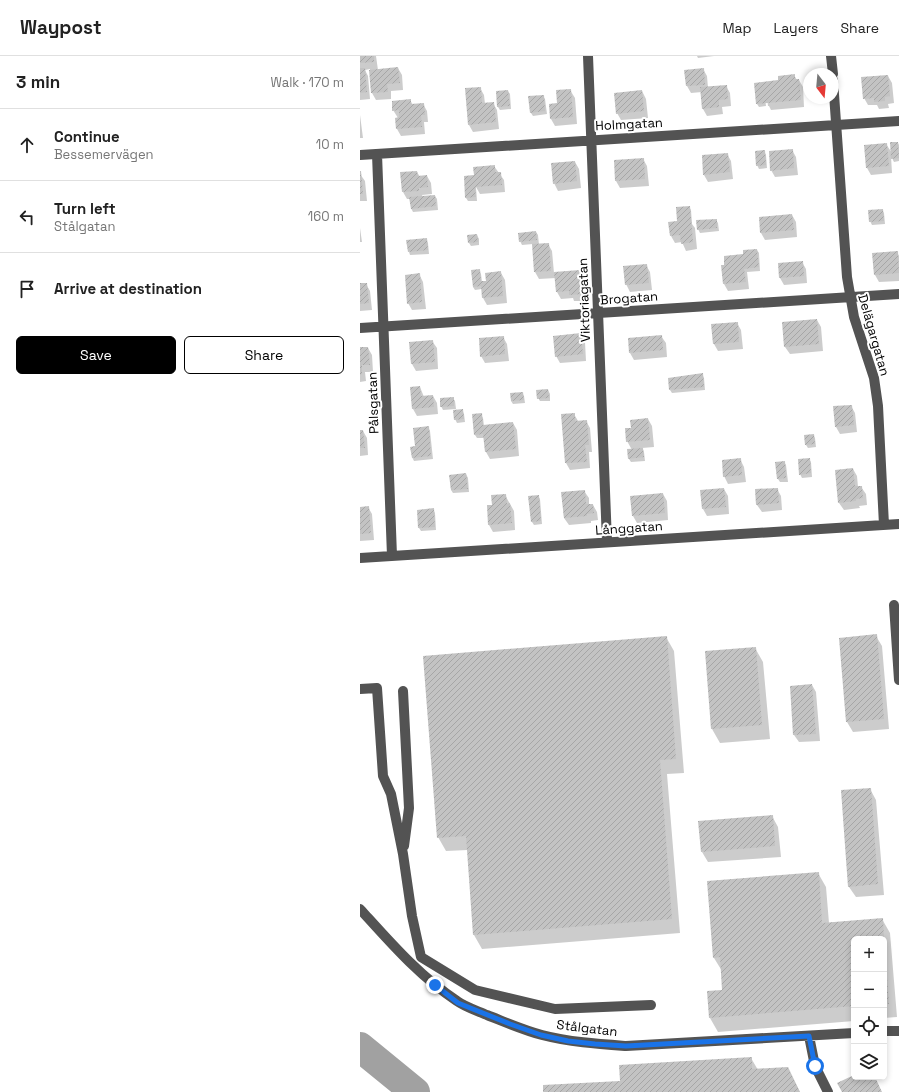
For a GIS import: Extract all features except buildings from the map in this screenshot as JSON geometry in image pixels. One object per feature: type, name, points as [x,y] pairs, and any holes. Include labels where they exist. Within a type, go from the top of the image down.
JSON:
[{"type":"street","name":"Viktoriagatan","points":[[588,56],[607,542]]},
{"type":"street","points":[[831,56],[832,68]]},
{"type":"street","name":"Delägargatan","points":[[835,104],[846,277],[849,297],[875,385],[878,406],[884,524]]},
{"type":"street","name":"Holmgatan","points":[[360,155],[899,121]]},
{"type":"street","name":"Pålsgatan","points":[[377,154],[392,556]]},
{"type":"street","name":"Brogatan","points":[[360,328],[899,294]]},
{"type":"street","name":"Långgatan","points":[[360,558],[899,524]]},
{"type":"street","points":[[894,605],[899,680]]},
{"type":"street","points":[[360,688],[377,688],[383,776],[391,794],[403,854],[412,916],[421,957],[475,990],[555,1009],[652,1004]]},
{"type":"street","points":[[403,691],[410,808],[403,854]]},
{"type":"street","name":"Stålgatan","points":[[360,909],[413,966],[458,1003],[541,1035],[588,1043],[626,1046],[851,1033]]},
{"type":"street","points":[[887,1031],[899,1031]]},
{"type":"street","points":[[809,1036],[815,1066],[828,1092]]},
{"type":"waterway","points":[[360,1047],[415,1092]]},
{"type":"route","points":[[435,985],[458,1003],[541,1035],[568,1041],[626,1046],[809,1036],[815,1066]]}]
